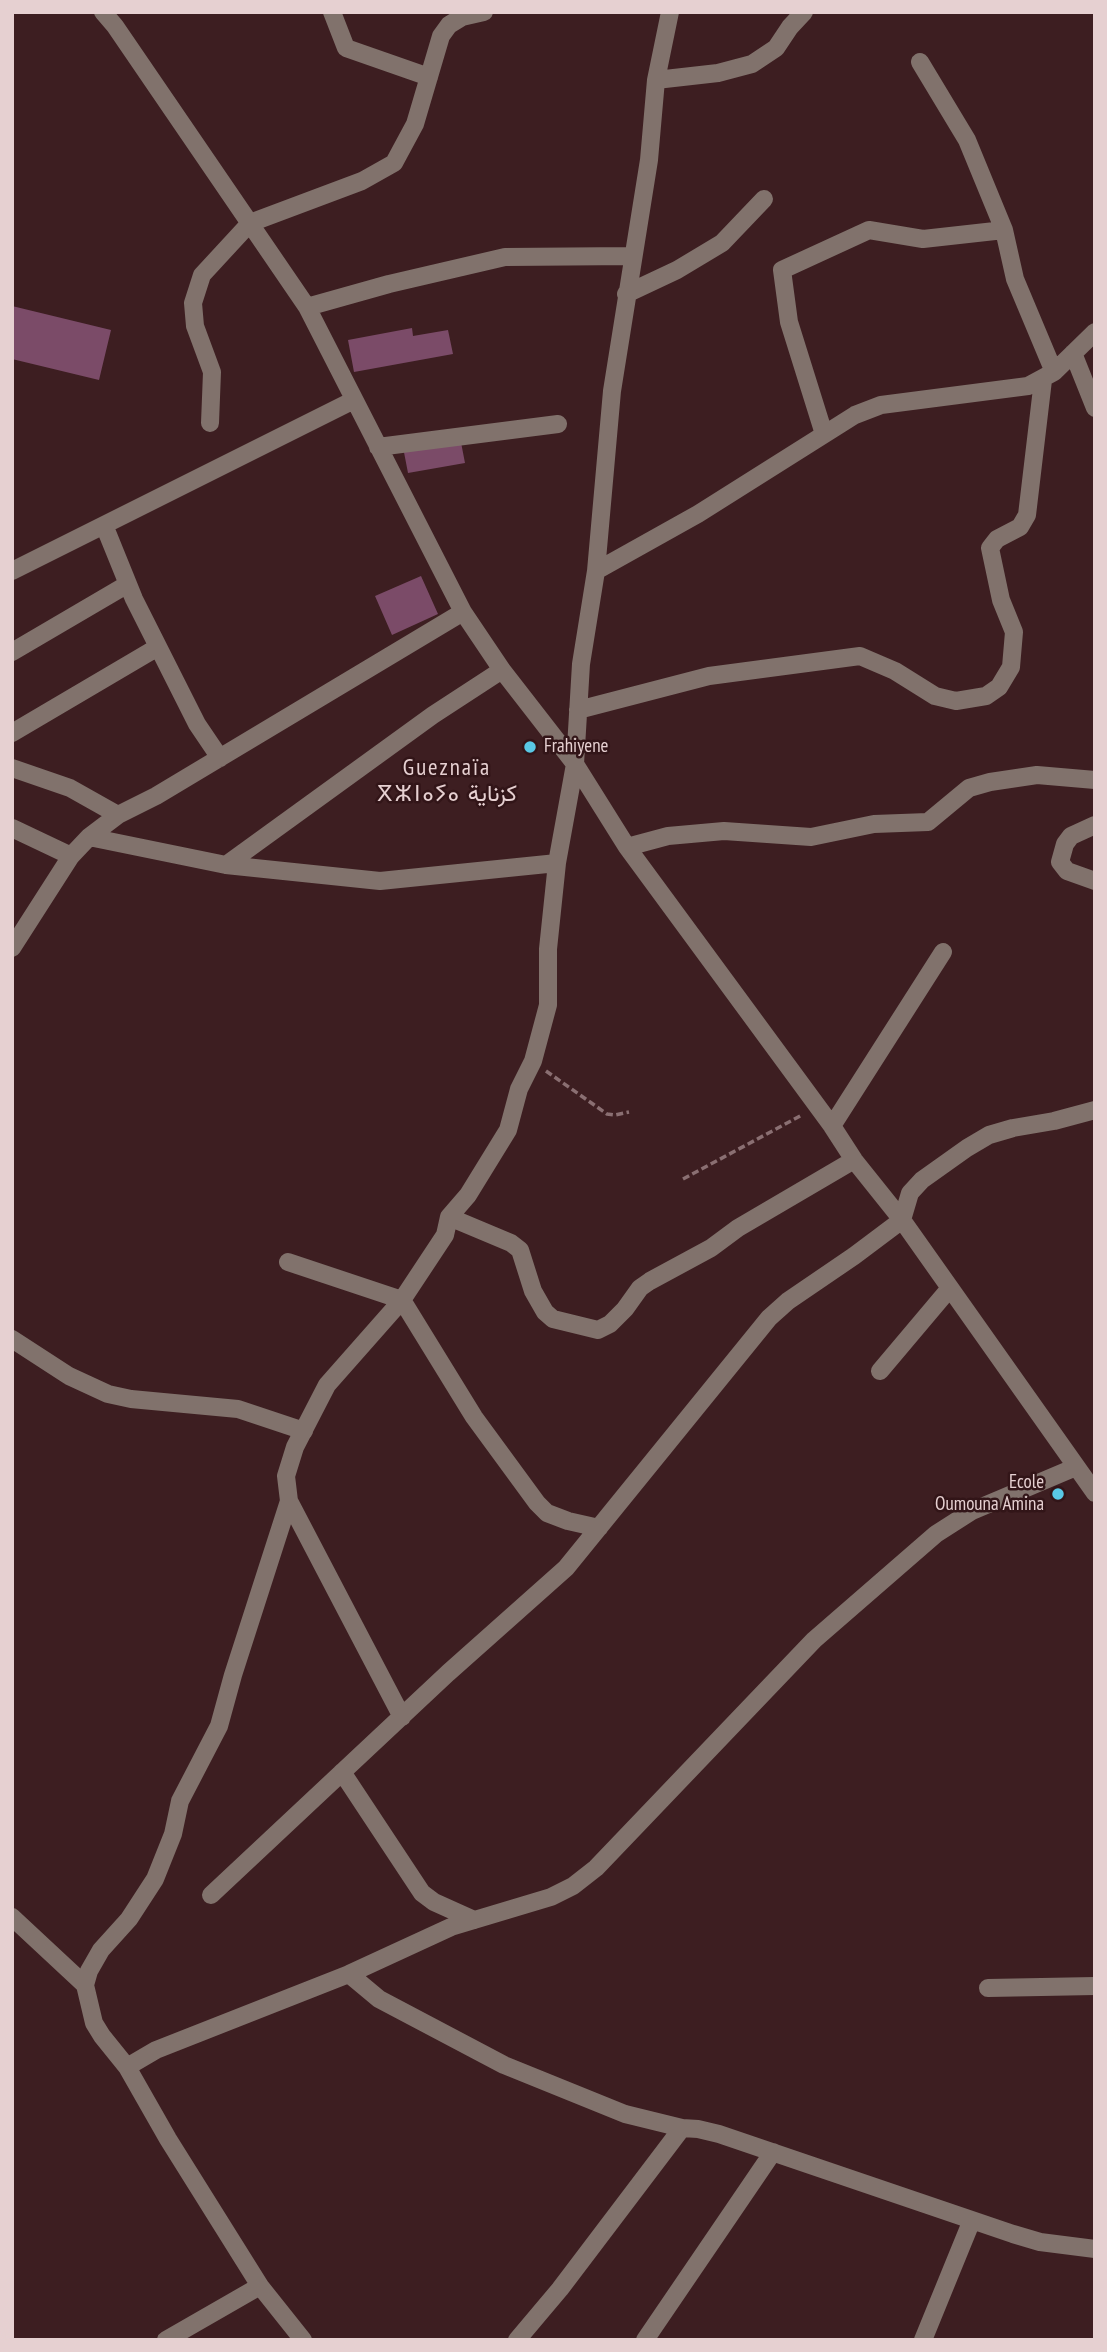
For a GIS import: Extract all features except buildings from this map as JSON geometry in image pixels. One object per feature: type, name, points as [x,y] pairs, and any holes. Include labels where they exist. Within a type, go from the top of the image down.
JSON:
[{"type":"street","points":[[103,12],[307,307],[463,612],[502,670],[575,764],[627,846],[832,1126],[853,1160],[902,1220],[1095,1493]]},
{"type":"street","points":[[331,12],[346,48],[429,77]]},
{"type":"street","points":[[210,422],[212,372],[195,326],[193,303],[202,275],[250,223],[362,181],[394,163],[415,124],[441,36],[449,25],[462,17],[484,12]]},
{"type":"street","points":[[402,1717],[289,1501],[286,1476],[295,1447],[327,1385],[402,1300],[445,1235],[449,1217],[468,1195],[508,1130],[519,1089],[533,1061],[548,1005],[548,948],[557,863],[575,764],[581,664],[596,571],[612,391],[649,159],[656,80],[670,12]]},
{"type":"street","points":[[656,80],[718,72],[752,64],[776,48],[804,12]]},
{"type":"street","points":[[578,710],[709,676],[860,656],[895,671],[935,696],[956,701],[986,696],[999,687],[1011,667],[1014,632],[1000,600],[990,548],[997,539],[1020,527],[1027,515],[1048,376],[1015,279],[1004,230],[967,141],[920,62]]},
{"type":"street","points":[[626,293],[677,270],[722,243],[764,199]]},
{"type":"street","points":[[824,434],[789,322],[782,270],[869,230],[923,239],[1004,230]]},
{"type":"street","points":[[307,307],[505,257],[633,256]]},
{"type":"street","points":[[596,571],[698,514],[855,415],[881,405],[1028,386],[1048,376],[1095,332]]},
{"type":"street","points":[[1073,353],[1095,408]]},
{"type":"street","points":[[12,571],[354,400]]},
{"type":"street","points":[[378,447],[558,424]]},
{"type":"street","points":[[104,525],[158,647],[197,724],[220,758]]},
{"type":"street","points":[[12,652],[128,584]]},
{"type":"street","points":[[12,948],[20,922],[71,856],[89,837],[118,815],[156,796],[463,612]]},
{"type":"street","points":[[12,733],[158,647]]},
{"type":"street","points":[[226,865],[433,715],[502,670]]},
{"type":"street","points":[[12,768],[70,788],[118,815]]},
{"type":"street","points":[[627,846],[668,836],[724,831],[811,837],[874,824],[928,822],[969,789],[990,782],[1037,775],[1095,780]]},
{"type":"street","points":[[1095,825],[1071,836],[1065,844],[1060,862],[1067,871],[1095,881]]},
{"type":"street","points":[[12,828],[71,856]]},
{"type":"street","points":[[89,837],[226,865],[380,881],[557,863]]},
{"type":"street","points":[[832,1126],[943,952]]},
{"type":"street","points":[[211,1895],[566,1568],[769,1318],[788,1301],[902,1220],[910,1193],[922,1180],[989,1135],[1095,1110]]},
{"type":"street","points":[[449,1217],[511,1243],[520,1250],[533,1291],[553,1319],[598,1330],[610,1324],[640,1288],[650,1281],[711,1248],[738,1228],[853,1160]]},
{"type":"street","points":[[288,1262],[402,1300],[474,1417],[537,1503],[547,1513],[599,1528]]},
{"type":"street","points":[[880,1371],[950,1288]]},
{"type":"street","points":[[12,1339],[69,1376],[108,1394],[131,1399],[238,1409],[304,1431]]},
{"type":"street","points":[[127,2067],[192,2034],[248,2015],[349,1974],[451,1927],[551,1896],[573,1886],[596,1868],[814,1640],[936,1534],[972,1511],[1076,1467]]},
{"type":"street","points":[[289,1501],[219,1726],[180,1801],[173,1834],[155,1879],[129,1919],[101,1950],[89,1971],[85,1985],[94,2023],[127,2067],[168,2139],[260,2286],[303,2340]]},
{"type":"street","points":[[342,1772],[422,1893],[434,1902],[474,1920]]},
{"type":"street","points":[[12,1917],[85,1985]]},
{"type":"street","points":[[349,1974],[379,1999],[504,2065],[625,2114],[719,2134],[1040,2242],[1095,2249]]},
{"type":"street","points":[[988,1988],[1095,1986]]},
{"type":"street","points":[[517,2340],[560,2289],[682,2128]]},
{"type":"street","points":[[645,2340],[773,2152]]},
{"type":"street","points":[[923,2340],[972,2220]]},
{"type":"street","points":[[166,2340],[260,2286]]},
{"type":"path","points":[[533,1061],[607,1114],[628,1112]]},
{"type":"path","points":[[683,1178],[818,1107]]},
{"type":"place","name":"Frahiyene","points":[[530,747]]},
{"type":"place","name":"Ecole Oumouna Amina","points":[[1058,1494]]},
{"type":"district","name":"Gueznaïa ⴳⵣⵏⴰⵢⴰ كزناية","points":[[447,781]]}]
